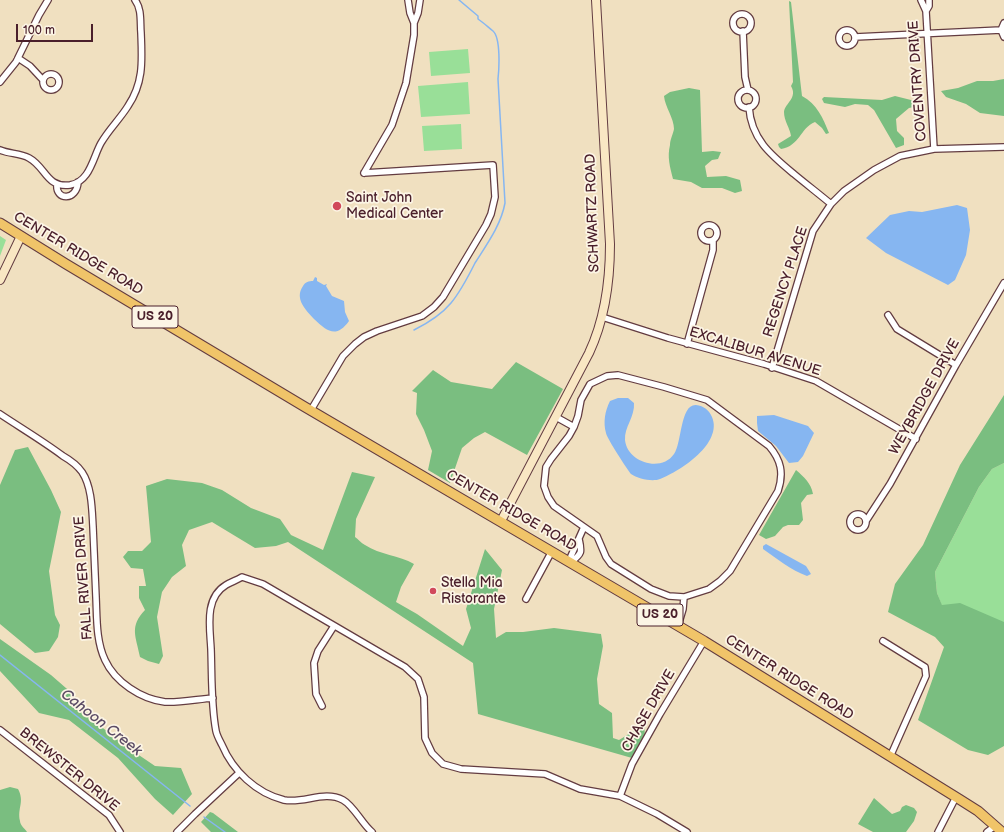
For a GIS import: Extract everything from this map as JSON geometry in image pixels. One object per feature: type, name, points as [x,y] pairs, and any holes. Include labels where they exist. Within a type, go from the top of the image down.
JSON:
[{"type":"main road","name":"CENTER RIDGE ROAD","points":[[0,223],[311,410],[704,641],[978,811],[997,830]]},
{"type":"street","points":[[0,82],[18,58],[48,0]]},
{"type":"street","points":[[0,150],[32,159],[38,164],[48,178],[57,184],[68,185],[78,182],[86,175],[100,144],[128,107],[138,85],[142,62],[140,13],[138,4],[135,0]]},
{"type":"street","points":[[311,410],[343,356],[355,344],[364,337],[377,331],[422,316],[440,301],[486,225],[493,208],[495,197],[493,165],[364,173],[387,135],[401,103],[410,64],[414,35],[414,23],[410,13],[408,0]]},
{"type":"street","points":[[414,23],[418,13],[420,0]]},
{"type":"street","name":"SCHWARTZ ROAD","points":[[501,521],[594,342],[602,317],[608,286],[610,244],[596,0]]},
{"type":"street","name":"COVENTRY DRIVE","points":[[921,0],[926,11],[934,149]]},
{"type":"street","name":"COVENTRY DRIVE","points":[[926,11],[929,6],[929,0]]},
{"type":"street","points":[[1004,23],[1001,30],[1004,37]]},
{"type":"street","points":[[856,37],[1001,30]]},
{"type":"street","points":[[743,32],[745,77],[748,90],[754,94],[756,99],[754,104],[749,107]]},
{"type":"street","points":[[18,58],[30,66],[43,80]]},
{"type":"street","points":[[748,90],[740,93],[739,99],[741,104],[749,107]]},
{"type":"street","points":[[749,107],[751,123],[756,136],[765,149],[831,204]]},
{"type":"street","name":"REGENCY PLACE","points":[[772,368],[813,231],[831,204],[844,192],[874,170],[900,156],[934,149],[1004,147]]},
{"type":"street","points":[[57,184],[59,193],[68,197],[76,191],[78,182]]},
{"type":"street","points":[[0,280],[21,236]]},
{"type":"street","points":[[687,344],[713,250],[713,241]]},
{"type":"street","name":"WEYBRIDGE DRIVE","points":[[866,521],[890,484],[956,365],[1004,283]]},
{"type":"street","points":[[888,315],[897,329],[956,365]]},
{"type":"street","name":"EXCALIBUR AVENUE","points":[[602,317],[687,344],[816,381],[916,439]]},
{"type":"street","points":[[618,375],[707,400],[769,446],[777,455],[781,467],[782,480],[778,491],[730,571],[709,589],[684,597],[669,596],[651,589],[612,564],[606,557],[597,536],[584,527],[554,506],[544,486],[546,467],[550,459],[569,436],[574,427],[581,400],[590,384],[607,376],[618,375]]},
{"type":"street","name":"FALL RIVER DRIVE","points":[[0,414],[75,464],[82,472],[86,480],[92,504],[99,642],[105,660],[116,677],[136,692],[149,698],[165,702],[213,698]]},
{"type":"street","points":[[556,417],[574,427]]},
{"type":"street","points":[[571,562],[571,556],[584,527]]},
{"type":"street","points":[[526,599],[552,551]]},
{"type":"street","points":[[372,832],[345,801],[325,796],[283,800],[266,792],[250,783],[239,773],[226,754],[216,732],[213,698],[210,612],[215,595],[225,586],[242,577],[263,584],[405,667],[418,679],[424,697],[425,738],[432,753],[443,764],[461,770],[545,774],[580,788],[620,796],[657,814],[687,832]]},
{"type":"street","points":[[678,626],[683,609],[684,597]]},
{"type":"street","points":[[322,706],[316,694],[314,664],[318,651],[334,626]]},
{"type":"street","name":"CHASE DRIVE","points":[[620,796],[632,764],[704,641]]},
{"type":"street","points":[[883,641],[925,667],[926,676],[890,756]]},
{"type":"street","name":"BREWSTER DRIVE","points":[[0,730],[109,815],[120,832]]},
{"type":"street","points":[[177,832],[194,814],[239,773]]},
{"type":"street","points":[[938,832],[956,797]]},
{"type":"street","points":[[987,832],[997,830]]},
{"type":"green space","points":[[789,1],[791,2],[802,96],[816,107],[829,133],[826,134],[815,122],[806,128],[796,141],[781,149],[778,144],[791,136],[784,112],[793,94],[791,86],[793,82]]},
{"type":"green space","points":[[468,49],[470,73],[431,76],[429,52]]},
{"type":"green space","points":[[1004,79],[1004,116],[980,113],[966,104],[946,97],[941,91],[958,88],[977,81]]},
{"type":"green space","points":[[468,82],[470,114],[421,117],[418,86]]},
{"type":"green space","points":[[689,88],[700,90],[702,152],[721,152],[718,159],[712,160],[705,166],[707,177],[726,176],[740,180],[742,191],[735,193],[722,188],[702,188],[691,182],[673,179],[669,162],[669,154],[670,141],[674,125],[664,96],[670,92]]},
{"type":"green space","points":[[895,96],[915,101],[921,98],[918,106],[909,108],[896,119],[897,131],[904,138],[904,145],[896,148],[874,110],[868,105],[855,104],[845,107],[824,103],[822,99],[824,97],[882,100]]},
{"type":"green space","points":[[461,124],[462,149],[424,151],[422,126]]},
{"type":"green space","points":[[0,236],[6,240],[0,256]]},
{"type":"green space","points":[[516,362],[563,389],[527,455],[485,432],[474,438],[462,448],[450,483],[428,470],[432,451],[416,414],[417,393],[412,391],[433,370],[451,382],[492,389]]},
{"type":"green space","points":[[1004,395],[1004,463],[992,469],[979,487],[935,572],[937,593],[942,605],[960,603],[1004,622],[1004,746],[988,755],[968,750],[918,720],[944,647],[935,637],[888,612],[895,584],[923,545],[960,465]]},
{"type":"green space","points":[[28,447],[61,512],[49,571],[55,615],[60,625],[58,637],[49,651],[35,653],[0,624],[0,485],[15,450]]},
{"type":"green space","points":[[1004,463],[1004,623],[990,617],[942,606],[937,593],[935,572],[979,487],[992,469]]},
{"type":"green space","points":[[796,470],[809,483],[813,494],[807,495],[801,503],[803,520],[799,525],[788,525],[783,527],[775,536],[766,539],[759,535]]},
{"type":"green space","points":[[352,472],[375,477],[356,519],[355,537],[371,548],[414,564],[401,587],[396,602],[417,614],[463,646],[471,628],[466,609],[485,549],[502,570],[494,609],[496,638],[506,632],[523,632],[554,628],[601,634],[603,646],[597,679],[599,704],[612,713],[613,738],[619,740],[632,732],[644,720],[645,738],[632,758],[478,714],[473,663],[288,542],[276,546],[255,548],[212,522],[189,530],[182,545],[186,566],[172,577],[162,592],[157,617],[163,656],[159,664],[140,657],[135,627],[140,616],[145,610],[139,598],[139,586],[146,586],[143,569],[131,568],[123,557],[128,551],[142,551],[151,542],[146,486],[167,479],[202,483],[222,490],[251,508],[280,519],[291,535],[323,550]]},
{"type":"green space","points":[[0,639],[51,675],[74,695],[94,721],[127,747],[155,766],[181,768],[192,794],[173,815],[155,799],[118,758],[69,720],[39,713],[0,671]]},
{"type":"green space","points":[[10,787],[18,789],[20,794],[20,822],[27,832],[0,832],[0,790]]},
{"type":"green space","points":[[874,798],[892,814],[900,811],[902,807],[906,805],[914,808],[917,812],[914,821],[906,832],[873,832],[858,824]]},
{"type":"green space","points":[[210,812],[238,832],[211,832],[201,822]]},
{"type":"water","points":[[957,205],[967,208],[970,230],[966,255],[955,280],[948,285],[886,253],[866,238],[890,215],[909,211],[922,212]]},
{"type":"water","points":[[315,277],[317,278],[317,281],[324,285],[327,284],[326,286],[332,296],[344,301],[345,312],[349,321],[340,330],[332,331],[323,327],[308,312],[300,300],[303,286],[313,281]]},
{"type":"water","points":[[618,398],[628,398],[634,403],[633,413],[626,431],[625,440],[627,448],[632,454],[645,462],[653,464],[661,463],[668,460],[674,454],[679,442],[684,417],[691,406],[701,406],[709,412],[712,417],[714,427],[711,437],[706,446],[698,455],[679,470],[657,480],[646,480],[638,477],[629,472],[606,433],[605,417],[607,409],[610,401]]},
{"type":"water","points":[[774,415],[808,426],[814,433],[803,456],[798,462],[789,463],[776,446],[758,431],[757,416]]},
{"type":"water","points":[[766,544],[806,566],[811,574],[807,576],[784,564],[763,549],[763,546]]},
{"type":"waterway","points":[[414,330],[439,315],[455,298],[493,234],[505,203],[498,79],[499,54],[496,35],[478,19],[478,16],[459,0]]},
{"type":"waterway","name":"Cahoon Creek","points":[[0,655],[190,806]]},
{"type":"waterway","name":"Cahoon Creek","points":[[204,817],[225,832]]},
{"type":"place","name":"Saint John Medical Center","points":[[337,206]]},
{"type":"place","name":"Stella Mia Ristorante","points":[[433,591]]}]
